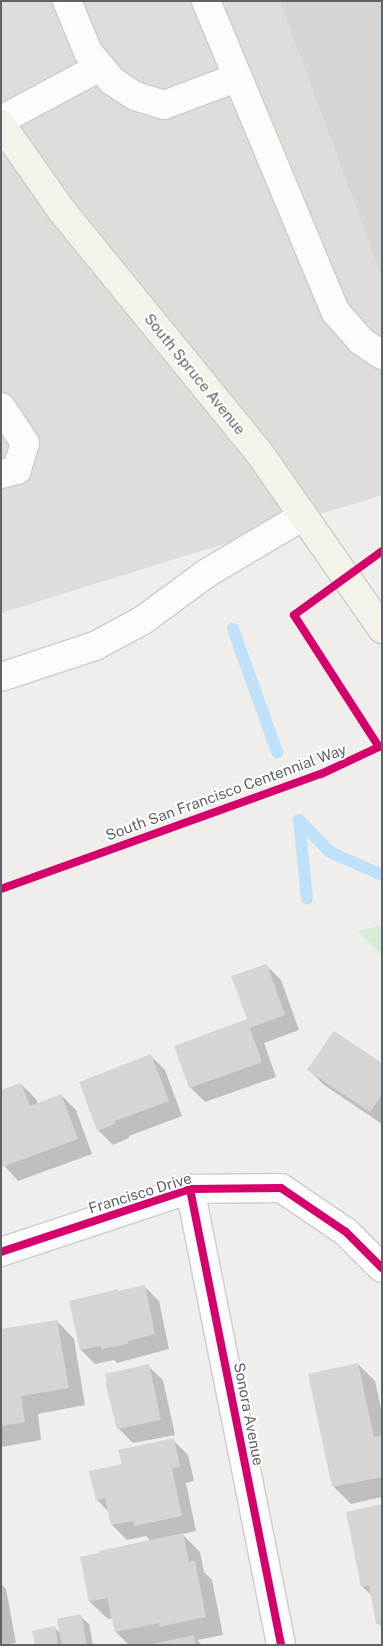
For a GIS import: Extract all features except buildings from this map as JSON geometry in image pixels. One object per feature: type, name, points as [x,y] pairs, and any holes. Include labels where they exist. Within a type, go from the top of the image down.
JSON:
[{"type":"main road","name":"South Spruce Avenue","points":[[1,124],[62,211],[258,451],[382,629]]},
{"type":"street","points":[[67,1],[88,52],[112,82],[136,96],[164,105],[238,77]]},
{"type":"street","points":[[206,1],[335,311],[361,341],[382,355]]},
{"type":"street","points":[[1,120],[100,67]]},
{"type":"street","points":[[1,407],[25,443],[18,470],[1,474]]},
{"type":"street","points":[[1,677],[95,646],[144,620],[207,573],[303,516]]},
{"type":"street","name":"Francisco Drive","points":[[1,1252],[190,1189],[281,1188],[346,1232],[382,1268]]},
{"type":"street","name":"Sonora Avenue","points":[[190,1189],[281,1645]]},
{"type":"shaded area","points":[[1,1],[382,1],[382,495],[1,613]]},
{"type":"green space","points":[[382,925],[382,955],[358,931]]},
{"type":"waterway","points":[[233,629],[277,752]]},
{"type":"waterway","points":[[299,820],[330,852],[382,875]]},
{"type":"waterway","points":[[299,820],[307,899]]},
{"type":"cycle path","name":"South San Francisco Centennial Way","points":[[1,889],[321,774],[379,747],[294,615],[382,551]]},
{"type":"cycle path","points":[[1,1252],[190,1189],[281,1188],[346,1232],[382,1268]]},
{"type":"cycle path","points":[[190,1189],[281,1645]]}]
